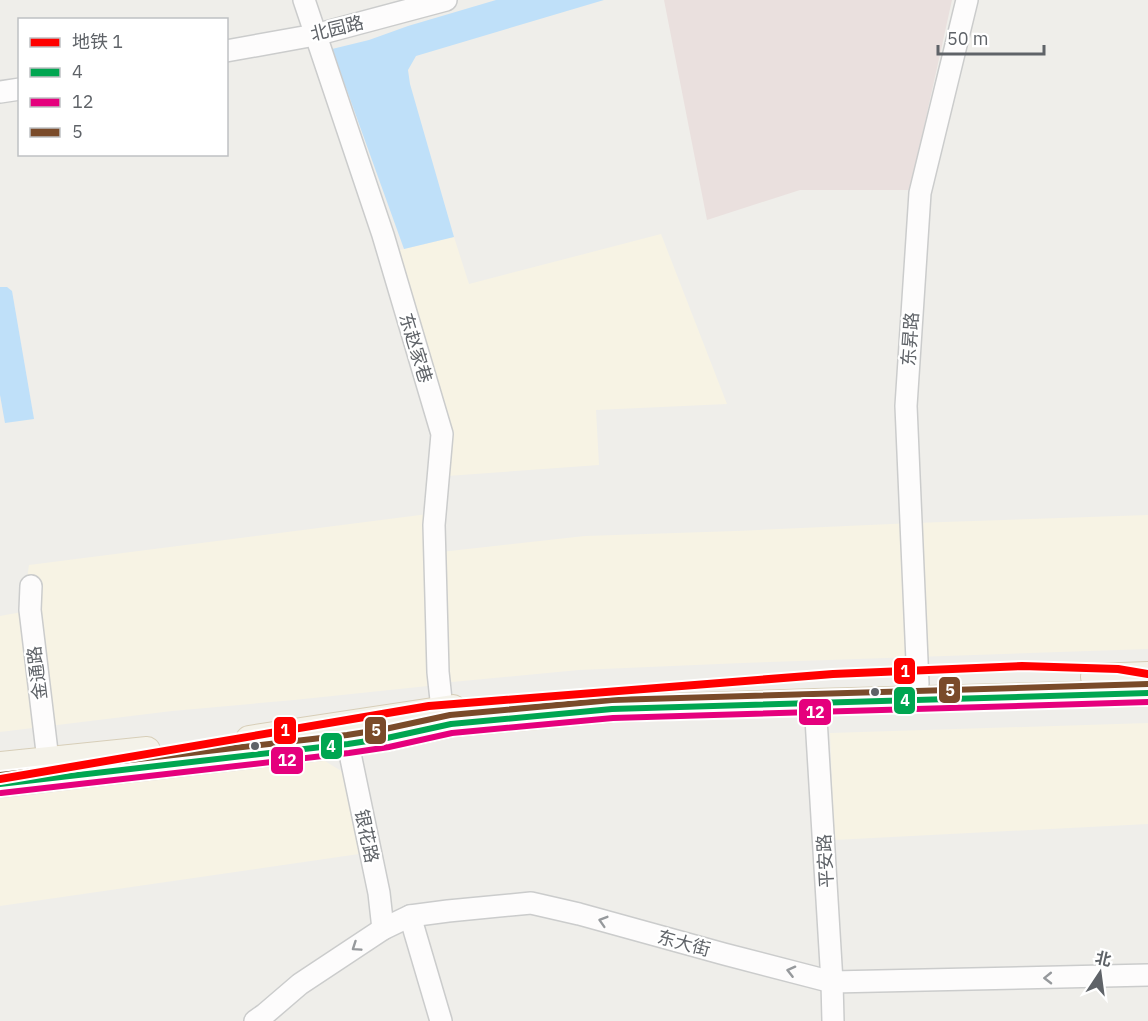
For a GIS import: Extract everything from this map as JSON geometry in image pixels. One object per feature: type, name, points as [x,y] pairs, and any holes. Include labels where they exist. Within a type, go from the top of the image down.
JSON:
[{"type":"main road","points":[[0,765],[254,738],[442,709],[610,694],[1148,675]]},
{"type":"main road","points":[[0,784],[348,744],[452,724],[612,710],[1148,693]]},
{"type":"street","name":"东赵家巷","points":[[304,0],[383,235],[442,435],[434,525],[438,672],[442,709]]},
{"type":"street","name":"北园路","points":[[228,51],[315,34],[446,0]]},
{"type":"street","name":"东昇路","points":[[918,684],[906,406],[920,193],[967,0]]},
{"type":"street","points":[[0,92],[18,89]]},
{"type":"street","name":"金通路","points":[[31,586],[30,610],[48,760]]},
{"type":"street","name":"平安路","points":[[815,702],[833,1021]]},
{"type":"street","name":"银花路","points":[[348,744],[379,893],[383,929]]},
{"type":"street","name":"东大街","points":[[255,1021],[300,984],[383,929],[410,916],[448,910],[531,903],[832,982],[1148,975]]},
{"type":"street","points":[[410,916],[441,1021]]},
{"type":"shaded area","points":[[664,0],[952,0],[910,190],[800,190],[707,220]]},
{"type":"shaded area","points":[[661,234],[727,404],[596,410],[599,465],[447,476],[392,252],[454,237],[469,284]]},
{"type":"shaded area","points":[[428,514],[432,683],[428,686],[172,711],[0,732],[0,616],[22,612],[29,565]]},
{"type":"shaded area","points":[[1148,515],[1148,649],[579,670],[452,682],[446,678],[441,552],[585,536]]},
{"type":"shaded area","points":[[1148,723],[1148,824],[834,840],[830,733]]},
{"type":"shaded area","points":[[320,758],[343,772],[366,853],[0,906],[0,799]]},
{"type":"water","points":[[496,0],[604,0],[416,56],[408,70],[410,84],[454,237],[404,249],[332,49],[369,40]]},
{"type":"water","points":[[0,287],[7,287],[12,291],[34,419],[5,423],[0,395]]},
{"type":"metro line","name":"1","points":[[0,779],[429,706],[833,674],[1022,666],[1118,669],[1148,674]]},
{"type":"transit line","name":"5","points":[[0,775],[347,735],[450,715],[612,700],[1148,684]]},
{"type":"transit line","name":"4","points":[[0,784],[348,744],[451,724],[612,709],[1148,693]]},
{"type":"transit line","name":"12","points":[[1,793],[349,753],[452,733],[613,718],[1148,702]]}]
